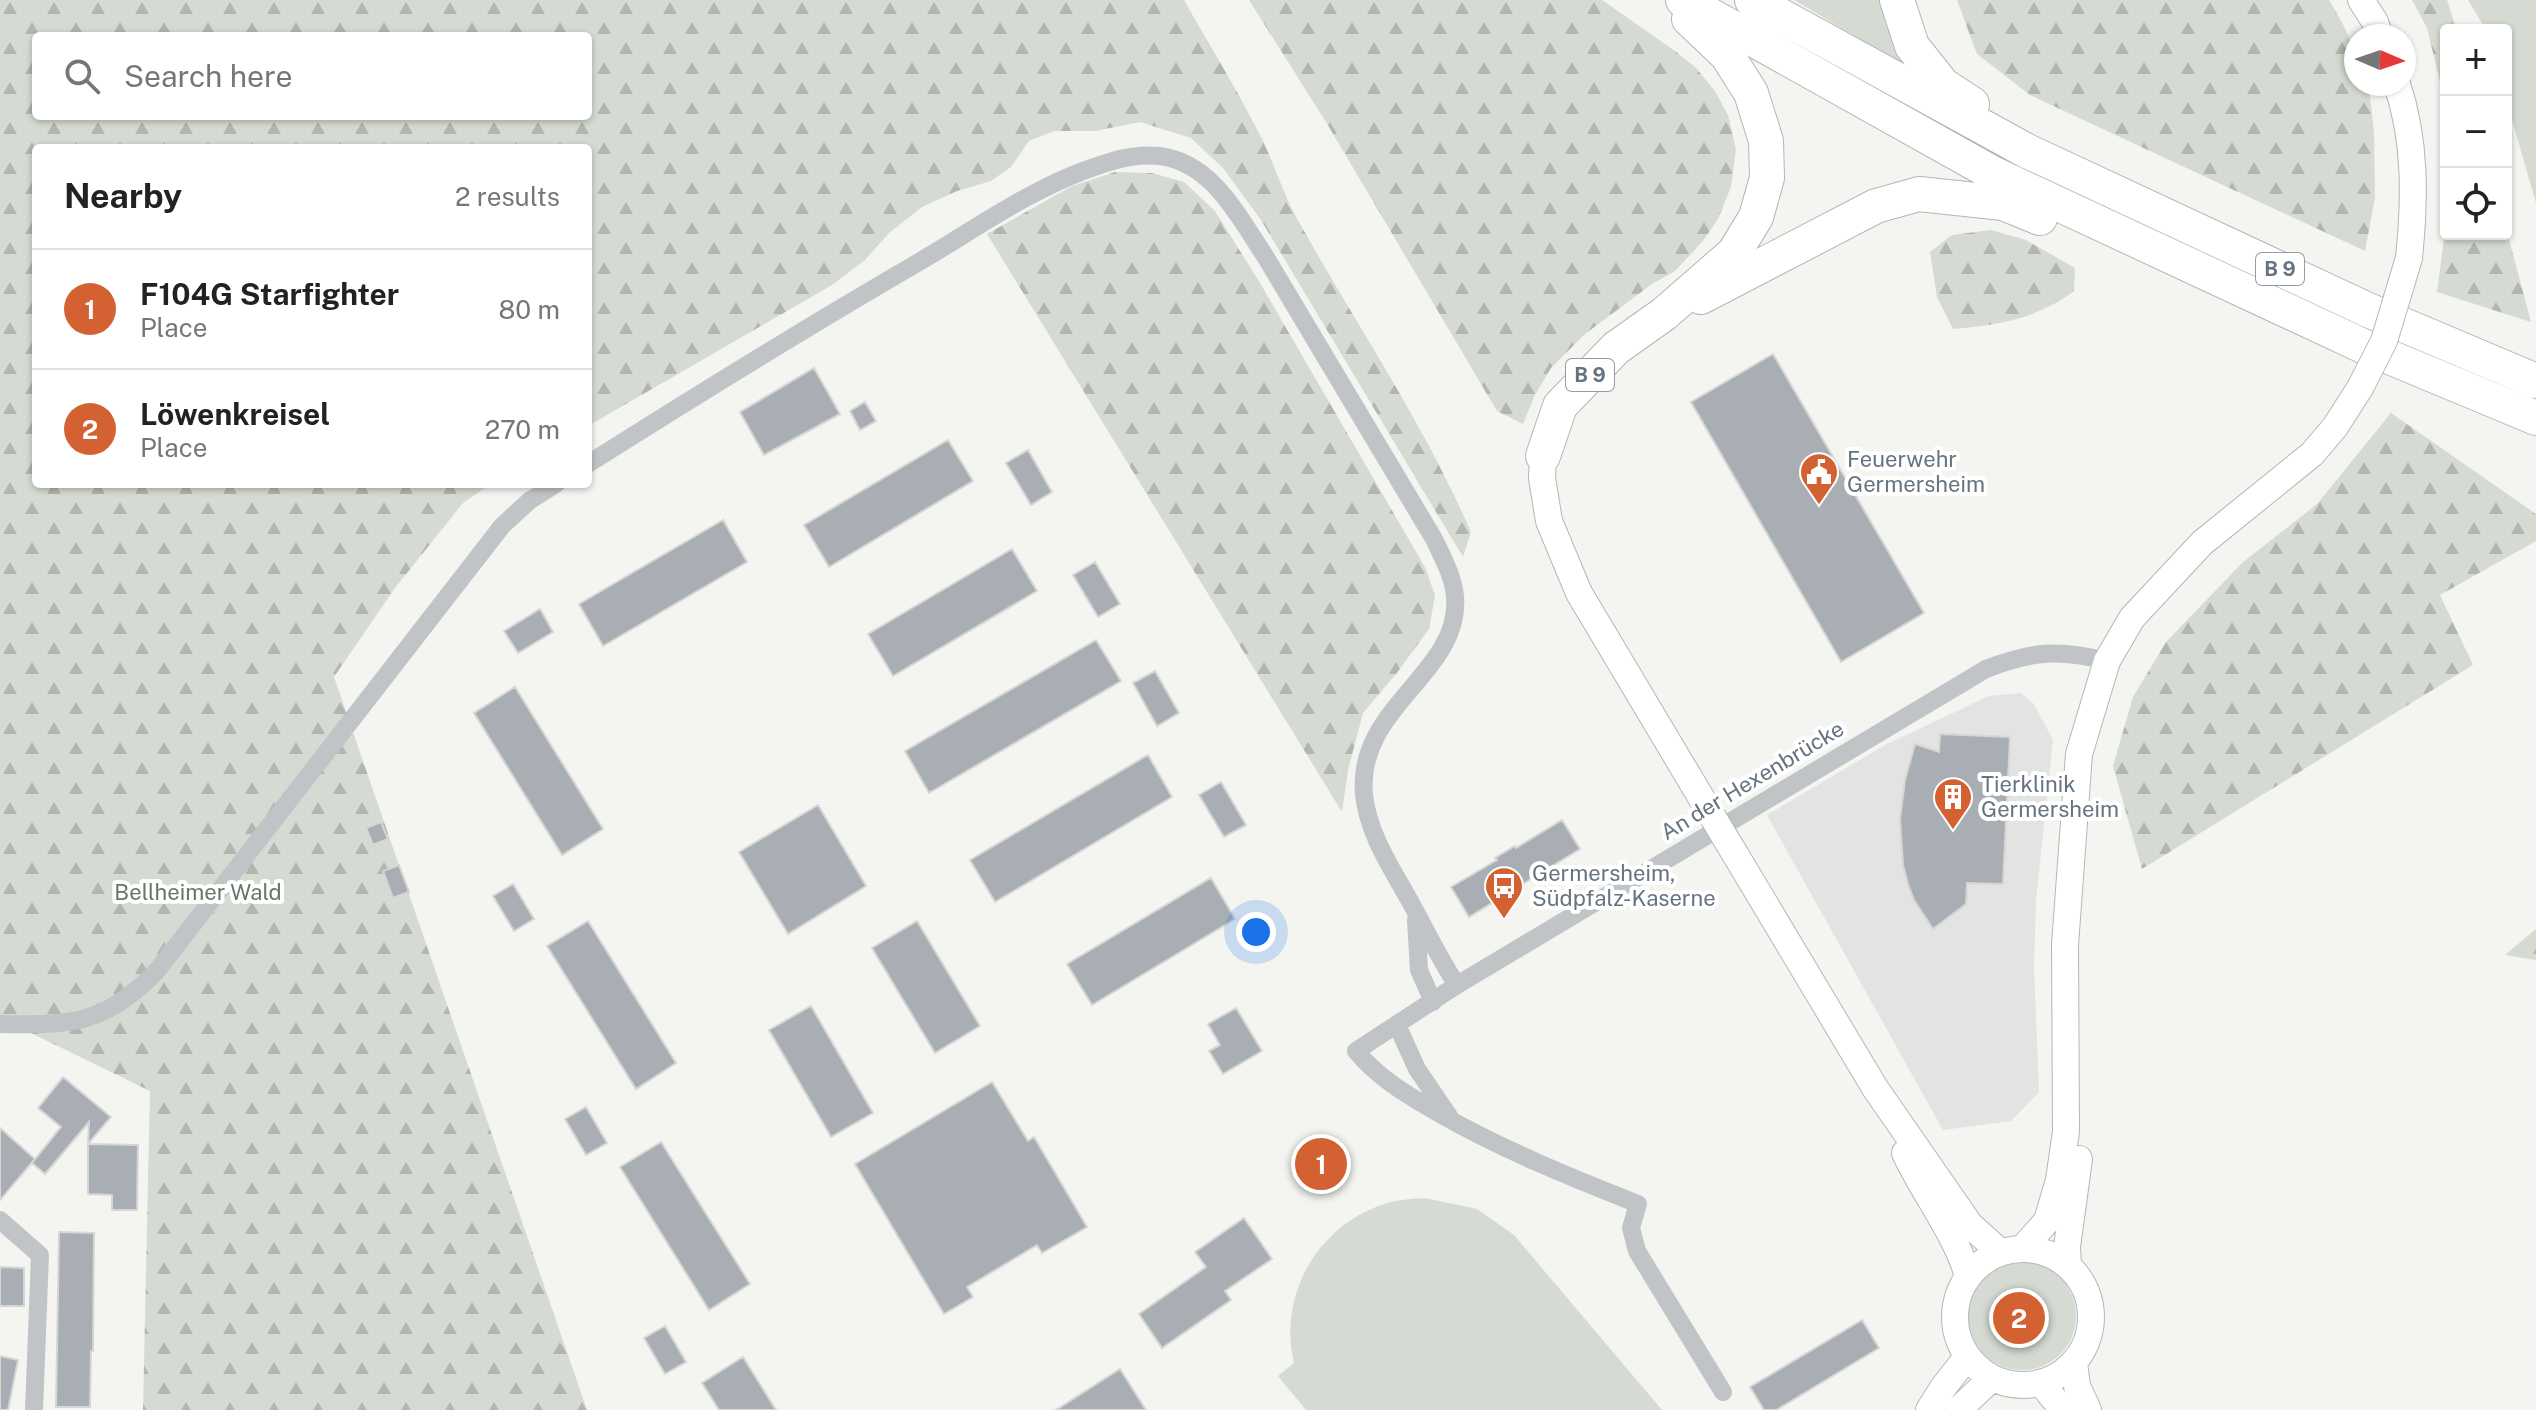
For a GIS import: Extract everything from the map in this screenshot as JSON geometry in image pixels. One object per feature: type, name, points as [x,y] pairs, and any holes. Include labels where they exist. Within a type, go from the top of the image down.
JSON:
[{"type":"highway","name":"B 9","points":[[1543,456],[1560,406],[1616,348],[1664,314],[1734,253],[1756,217],[1767,178],[1766,141],[1751,93],[1727,55],[1668,0]]},
{"type":"highway","name":"B 9","points":[[1683,0],[1994,174],[2363,346],[2536,418]]},
{"type":"highway","name":"B 9","points":[[1752,0],[2027,151],[2368,310],[2536,381]]},
{"type":"highway","name":"B 9","points":[[1897,0],[1912,46],[1943,85],[1980,109],[2027,151]]},
{"type":"highway","name":"B 9","points":[[1664,314],[1748,275],[1876,206],[1919,194],[2003,203],[2072,232],[2162,254]]},
{"type":"main road","points":[[2361,0],[2376,24]]},
{"type":"main road","points":[[2065,1002],[2078,1096],[2079,1135],[2079,1170],[2067,1247],[2068,1266],[2088,1296],[2090,1331],[2074,1363],[2059,1375],[2041,1383],[2016,1385],[1992,1378],[1967,1357],[1958,1338],[1955,1316],[1958,1295],[1968,1276],[1983,1262],[2012,1250],[2047,1221],[2059,1180],[2066,1131],[2065,1002],[2065,945],[2079,754],[2107,661],[2132,618],[2202,543],[2312,454],[2335,427],[2360,388],[2384,341],[2409,258],[2415,201],[2408,115],[2401,96]]},
{"type":"main road","name":"B 9","points":[[1543,456],[1542,478],[1549,521],[1579,593],[1875,1088],[1970,1225],[2012,1250],[2055,1257],[2068,1266]]},
{"type":"main road","name":"B 9","points":[[1875,1088],[1917,1180],[1963,1258],[1968,1276]]},
{"type":"main road","points":[[1929,1410],[1967,1357]]},
{"type":"main road","points":[[2074,1363],[2077,1386],[2088,1410]]},
{"type":"main road","points":[[1958,1410],[1992,1378]]},
{"type":"main road","points":[[2041,1383],[2063,1410]]},
{"type":"street","points":[[592,462],[850,302],[1028,198],[1081,172],[1121,158],[1141,155],[1181,161],[1203,172],[1265,256],[1434,539],[1451,574],[1455,616],[1445,646],[1386,717],[1373,743],[1364,794],[1375,839],[1457,985]]},
{"type":"street","points":[[0,1024],[55,1024],[95,1016],[127,1000],[156,972],[502,526],[529,501],[550,488]]},
{"type":"street","name":"An der Hexenbrücke","points":[[1723,1392],[1637,1251],[1631,1228],[1638,1204],[1503,1149],[1453,1122],[1404,1094],[1370,1069],[1356,1051],[1457,985],[1986,669],[2021,656],[2047,653],[2080,654],[2107,661]]},
{"type":"street","points":[[1416,912],[1419,970],[1433,1002]]},
{"type":"street","name":"An der Hexenbrücke","points":[[1397,1025],[1417,1069],[1453,1122]]},
{"type":"street","points":[[0,1220],[40,1255],[34,1410]]},
{"type":"shaded area","points":[[2021,693],[2034,704],[2053,740],[2036,900],[2034,967],[2039,1092],[2011,1121],[1943,1130],[1767,815],[1887,744],[1989,696]]},
{"type":"green space","name":"Bellheimer Wald","points":[[0,0],[1184,0],[1253,121],[1299,222],[1411,413],[1452,491],[1471,532],[1463,557],[1261,220],[1223,168],[1191,138],[1140,122],[1095,131],[1054,131],[1029,141],[1011,167],[991,181],[957,191],[922,207],[889,233],[865,260],[832,285],[592,424],[592,144],[32,144],[32,488],[485,488],[463,503],[395,588],[334,677],[587,1410],[143,1410],[150,1091],[0,1018]]},
{"type":"green space","points":[[1249,0],[1602,0],[1696,68],[1715,91],[1728,115],[1736,149],[1731,187],[1718,219],[1703,241],[1675,271],[1652,284],[1585,334],[1551,368],[1523,424],[1497,411],[1326,122]]},
{"type":"green space","points":[[1794,0],[1887,0],[1914,71]]},
{"type":"green space","points":[[1957,0],[2329,0],[2344,27],[2344,96],[2370,96],[2375,198],[2365,251],[2030,95],[1977,54]]},
{"type":"green space","points":[[2412,0],[2447,0],[2455,24],[2440,24],[2440,82],[2427,28]]},
{"type":"green space","points":[[2468,0],[2536,0],[2536,203],[2512,120],[2512,24],[2482,24]]},
{"type":"green space","points":[[1115,172],[1152,173],[1184,182],[1215,211],[1426,569],[1435,596],[1429,629],[1363,713],[1348,770],[1342,812],[987,234],[1072,186]]},
{"type":"green space","points":[[1991,230],[2026,240],[2075,268],[2074,291],[2046,308],[2016,319],[1953,329],[1937,297],[1930,252],[1952,235]]},
{"type":"green space","points":[[2444,240],[2509,240],[2531,322],[2437,292]]},
{"type":"green space","points":[[2391,413],[2536,514],[2536,541],[2440,595],[2473,665],[2142,869],[2113,766],[2133,697],[2166,642],[2242,563],[2317,504]]},
{"type":"green space","points":[[2536,929],[2536,960],[2505,955]]},
{"type":"green space","points":[[1425,1198],[1477,1209],[1514,1235],[1662,1410],[1306,1410],[1278,1376],[1294,1363],[1290,1339],[1291,1315],[1306,1270],[1335,1232],[1354,1218],[1388,1203]]},
{"type":"green space","points":[[2022,1262],[2042,1267],[2060,1278],[2071,1296],[2076,1316],[2071,1336],[2060,1354],[2042,1365],[2022,1370],[2002,1365],[1984,1354],[1973,1336],[1968,1316],[1973,1296],[1984,1278],[2002,1267]]},
{"type":"building","points":[[1773,354],[1924,613],[1841,662],[1691,402]]},
{"type":"building","points":[[814,368],[840,414],[764,455],[740,412]]},
{"type":"building","points":[[865,402],[876,421],[860,430],[850,411]]},
{"type":"building","points":[[948,440],[973,481],[829,567],[804,525]]},
{"type":"building","points":[[1028,450],[1052,492],[1031,505],[1006,463]]},
{"type":"building","points":[[723,520],[747,562],[603,646],[579,604]]},
{"type":"building","points":[[1012,549],[1037,591],[893,676],[868,634]]},
{"type":"building","points":[[1095,562],[1120,604],[1098,617],[1073,575]]},
{"type":"building","points":[[540,609],[553,632],[518,653],[504,631]]},
{"type":"building","points":[[1096,640],[1121,681],[929,793],[905,751]]},
{"type":"building","points":[[1155,671],[1179,713],[1157,726],[1133,683]]},
{"type":"building","points":[[515,687],[603,829],[562,855],[474,713]]},
{"type":"building","name":"Tierklinik Germersheim","points":[[1940,734],[2010,737],[2003,884],[1967,883],[1966,904],[1933,929],[1914,900],[1908,884],[1903,865],[1900,819],[1905,780],[1915,744],[1939,752]]},
{"type":"building","points":[[1148,755],[1172,797],[995,902],[970,860]]},
{"type":"building","points":[[1221,782],[1246,825],[1224,837],[1199,795]]},
{"type":"building","points":[[818,805],[866,886],[788,934],[739,852]]},
{"type":"building","points":[[1562,820],[1580,849],[1469,917],[1451,887]]},
{"type":"building","points":[[381,822],[388,839],[373,845],[366,828]]},
{"type":"building","points":[[399,865],[409,892],[393,898],[383,871]]},
{"type":"building","points":[[1211,878],[1235,919],[1092,1005],[1067,964]]},
{"type":"building","points":[[513,884],[534,919],[514,931],[493,896]]},
{"type":"building","points":[[588,921],[676,1063],[636,1089],[547,946]]},
{"type":"building","points":[[917,921],[980,1026],[935,1053],[872,948]]},
{"type":"building","points":[[811,1006],[873,1113],[831,1137],[769,1030]]},
{"type":"building","points":[[1236,1008],[1262,1051],[1223,1074],[1209,1051],[1220,1045],[1208,1024]]},
{"type":"building","points":[[63,1077],[111,1117],[88,1144],[89,1122],[45,1174],[32,1163],[61,1127],[38,1108]]},
{"type":"building","points":[[992,1082],[1028,1141],[1034,1137],[1087,1227],[1042,1253],[1037,1245],[967,1287],[973,1297],[944,1314],[855,1164]]},
{"type":"building","points":[[586,1107],[607,1143],[586,1155],[565,1119]]},
{"type":"building","points":[[0,1128],[35,1159],[0,1200]]},
{"type":"building","points":[[661,1142],[750,1284],[709,1310],[620,1167]]},
{"type":"building","points":[[88,1144],[138,1145],[137,1210],[112,1210],[112,1195],[88,1194]]},
{"type":"building","points":[[1244,1218],[1272,1259],[1225,1291],[1231,1300],[1162,1348],[1139,1314],[1206,1267],[1195,1252]]},
{"type":"building","points":[[59,1232],[94,1233],[90,1407],[56,1407]]},
{"type":"building","points":[[0,1267],[24,1268],[24,1306],[0,1306]]},
{"type":"building","points":[[1862,1320],[1879,1348],[1776,1410],[1764,1410],[1750,1387]]},
{"type":"building","points":[[665,1326],[686,1362],[665,1374],[644,1338]]},
{"type":"building","points":[[0,1356],[18,1360],[8,1410],[0,1410]]},
{"type":"building","points":[[743,1357],[776,1410],[719,1410],[702,1383]]},
{"type":"building","points":[[1120,1369],[1146,1410],[1056,1410]]},
{"type":"place","name":"Feuerwehr Germersheim","points":[[1819,506]]},
{"type":"place","name":"Tierklinik Germersheim","points":[[1953,831]]},
{"type":"place","name":"Germersheim, Südpfalz-Kaserne","points":[[1504,920]]},
{"type":"place","name":"F104G Starfighter","points":[[1321,1164]]},
{"type":"place","name":"Löwenkreisel","points":[[2019,1318]]}]
